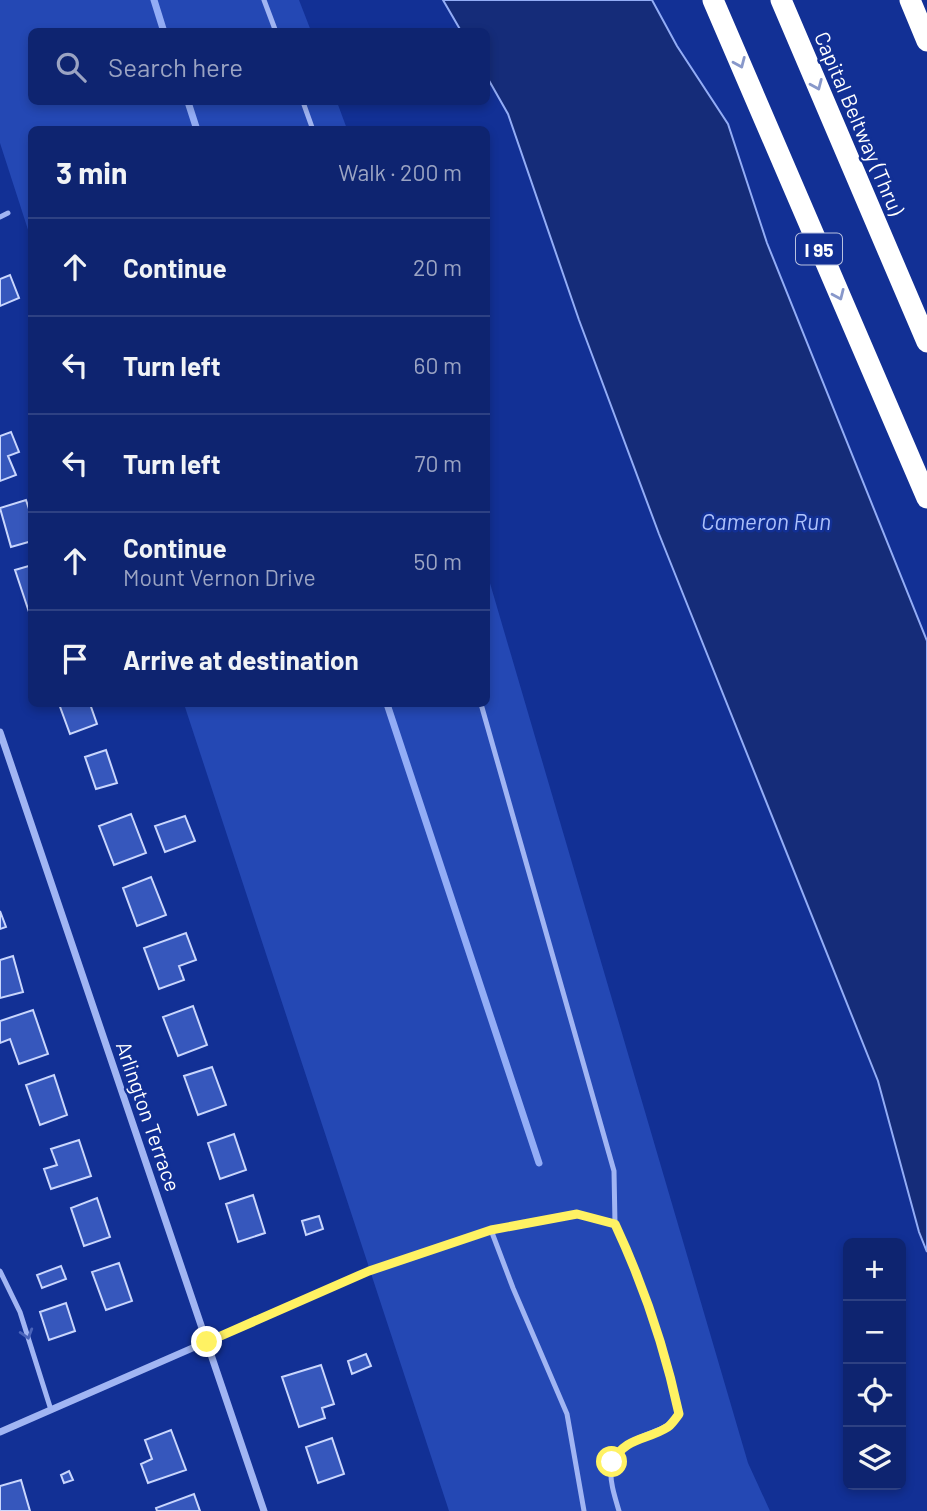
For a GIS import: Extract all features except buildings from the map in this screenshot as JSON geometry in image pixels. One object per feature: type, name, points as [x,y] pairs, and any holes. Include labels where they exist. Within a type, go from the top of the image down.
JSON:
[{"type":"highway","name":"I 95","points":[[713,0],[927,498]]},
{"type":"highway","name":"Capital Beltway (Thru)","points":[[781,0],[927,342]]},
{"type":"highway","points":[[910,0],[927,41]]},
{"type":"street","name":"Arlington Terrace","points":[[0,732],[264,1511]]},
{"type":"street","points":[[0,1432],[369,1271]]},
{"type":"lane","points":[[264,0],[274,28]]},
{"type":"lane","points":[[304,105],[312,126]]},
{"type":"lane","points":[[0,217],[8,213]]},
{"type":"lane","points":[[482,707],[614,1171],[615,1224],[641,1287],[671,1378],[679,1414],[669,1426],[634,1440],[618,1451],[612,1462],[610,1482],[619,1511]]},
{"type":"lane","points":[[369,1271],[491,1230],[577,1214],[615,1224]]},
{"type":"lane","points":[[491,1230],[567,1414],[584,1511]]},
{"type":"lane","points":[[0,1271],[20,1312],[51,1410]]},
{"type":"shaded area","points":[[0,0],[299,0],[310,28],[28,28],[28,105],[338,105],[346,126],[28,126],[28,230],[0,143]]},
{"type":"shaded area","points":[[490,583],[748,1463],[770,1511],[449,1511],[185,707],[490,707]]},
{"type":"water","name":"Cameron Run","points":[[443,0],[652,0],[677,46],[728,124],[767,243],[927,641],[927,1252],[919,1232],[878,1081],[659,534],[579,320],[508,114],[490,82],[490,28],[459,28]]},
{"type":"waterway","points":[[154,0],[163,28]]},
{"type":"waterway","points":[[189,105],[196,126]]},
{"type":"waterway","points":[[388,707],[539,1163]]},
{"type":"route","points":[[207,1342],[369,1271],[491,1230],[577,1214],[615,1224],[632,1262],[671,1378],[679,1414],[669,1426],[634,1440],[618,1451],[612,1462]]}]
